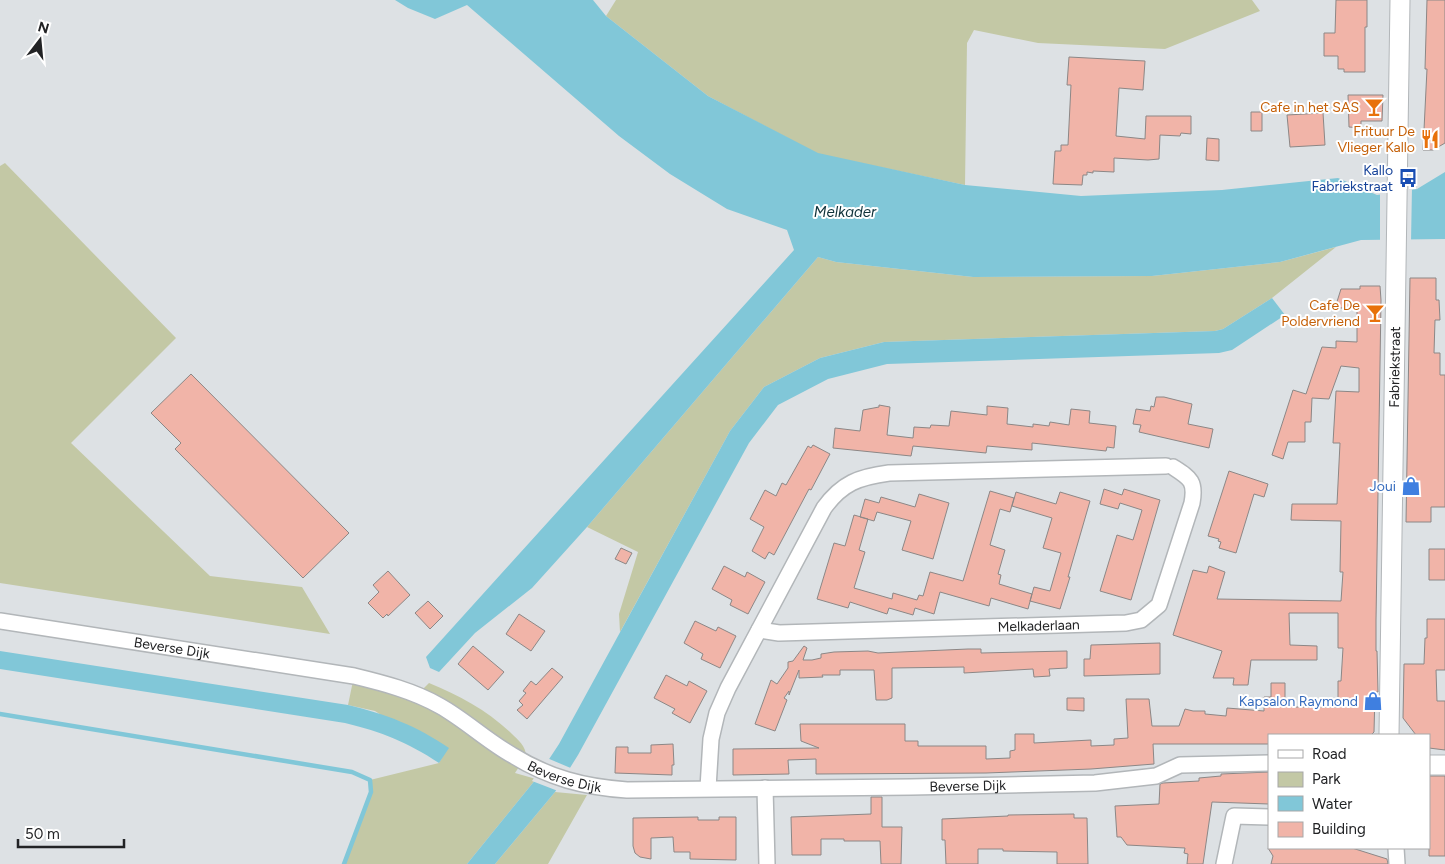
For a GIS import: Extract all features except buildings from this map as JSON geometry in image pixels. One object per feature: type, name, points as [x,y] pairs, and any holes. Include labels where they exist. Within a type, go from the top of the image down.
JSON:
[{"type":"main road","name":"Fabriekstraat","points":[[1389,734],[1400,0]]},
{"type":"main road","points":[[1430,765],[1445,765]]},
{"type":"street","name":"Melkaderlaan","points":[[708,788],[711,743],[718,713],[728,688],[824,508],[833,495],[851,482],[889,473],[1169,467],[1189,477],[1192,484],[1194,493],[1192,503],[1159,605],[1141,620],[1126,623],[779,633],[759,630]]},
{"type":"street","name":"Beverse Dijk","points":[[0,621],[354,676],[384,683],[439,706],[511,755],[531,766],[570,782],[599,788],[627,790],[1095,783],[1156,776],[1180,765],[1268,763]]},
{"type":"street","points":[[765,788],[767,864]]},
{"type":"street","points":[[1224,864],[1234,816],[1268,817]]},
{"type":"street","points":[[1396,849],[1397,864]]},
{"type":"green space","points":[[616,0],[1252,0],[1260,11],[1165,49],[1038,43],[974,30],[967,43],[965,185],[818,154],[708,96],[606,16]]},
{"type":"green space","points":[[5,163],[176,338],[71,443],[210,576],[302,587],[330,634],[0,583],[0,166]]},
{"type":"green space","points":[[1336,247],[1272,298],[1223,329],[1215,331],[884,342],[820,358],[764,387],[730,431],[620,632],[619,614],[638,552],[587,527],[818,257],[836,262],[973,277],[1152,276],[1280,262]]},
{"type":"green space","points":[[353,681],[413,699],[429,683],[452,693],[483,711],[503,725],[523,746],[526,756],[515,773],[536,779],[467,864],[344,864],[371,792],[370,780],[439,763],[443,756],[375,711],[348,705]]},
{"type":"green space","points":[[555,792],[587,795],[548,864],[495,864]]},
{"type":"water","name":"Melkader","points":[[395,0],[593,0],[606,16],[708,96],[818,153],[965,185],[1081,196],[1222,190],[1338,178],[1377,195],[1417,189],[1445,172],[1445,239],[1361,240],[1280,262],[1152,276],[973,277],[836,262],[818,257],[587,527],[532,588],[475,633],[439,672],[430,668],[426,657],[794,250],[787,230],[727,209],[670,174],[619,136],[467,5],[435,19],[408,8]]},
{"type":"water","points":[[1272,298],[1285,315],[1232,350],[1219,353],[887,364],[828,379],[778,405],[749,443],[578,755],[555,792],[495,864],[467,864],[536,779],[559,744],[730,431],[764,387],[820,358],[884,342],[1215,331],[1223,329]]},
{"type":"water","points":[[0,651],[348,705],[375,712],[401,722],[425,733],[449,748],[439,763],[394,738],[345,723],[0,669]]},
{"type":"pier","points":[[1412,187],[1411,242],[1380,243],[1380,192]]},
{"type":"pier","points":[[547,758],[573,769],[558,791],[532,781]]},
{"type":"waterway","points":[[0,714],[352,772],[370,780],[371,792],[344,864]]},
{"type":"place","name":"Cafe in het SAS","points":[[1374,107]]},
{"type":"place","name":"Frituur De Vlieger Kallo","points":[[1430,139]]},
{"type":"place","name":"Kallo Fabriekstraat","points":[[1408,178]]},
{"type":"place","name":"Cafe De Poldervriend","points":[[1375,313]]},
{"type":"place","name":"Joui","points":[[1411,486]]},
{"type":"place","name":"Kapsalon Raymond","points":[[1373,701]]}]
